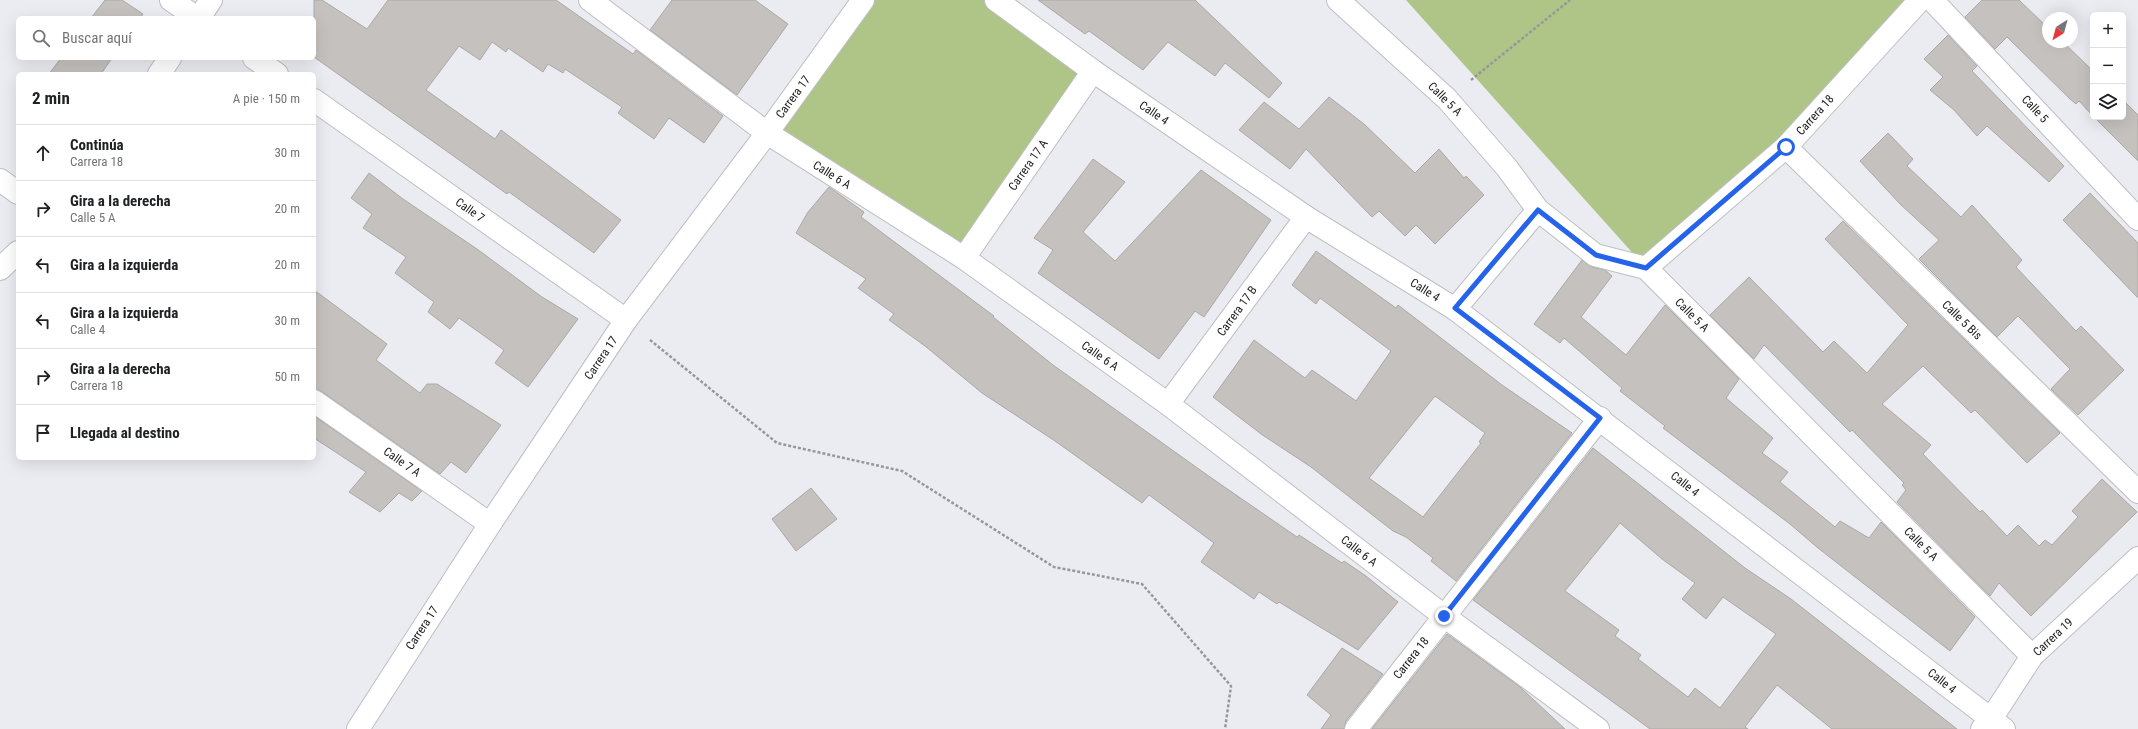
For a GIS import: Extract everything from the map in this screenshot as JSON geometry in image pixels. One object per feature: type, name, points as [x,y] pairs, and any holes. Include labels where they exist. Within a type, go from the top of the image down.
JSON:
[{"type":"street","points":[[172,0],[195,16]]},
{"type":"street","points":[[199,16],[211,0]]},
{"type":"street","name":"Calle 6 A","points":[[590,0],[767,133],[964,258],[1168,404],[1444,616],[1598,729]]},
{"type":"street","name":"Carrera 17","points":[[358,729],[490,524],[626,320],[767,133],[863,0]]},
{"type":"street","name":"Calle 4","points":[[996,0],[1093,71],[1306,217],[1455,308],[1600,418],[1992,726]]},
{"type":"street","name":"Calle 5 A","points":[[1338,0],[1447,99],[1507,168],[1538,210],[1596,255],[1646,268],[2032,656]]},
{"type":"street","name":"Carrera 18","points":[[1646,268],[1786,147],[1920,0]]},
{"type":"street","name":"Calle 5","points":[[1932,0],[2138,219]]},
{"type":"street","points":[[160,72],[169,60]]},
{"type":"street","points":[[257,60],[274,72]]},
{"type":"street","name":"Carrera 17 A","points":[[964,258],[1093,71]]},
{"type":"street","name":"Calle 7","points":[[316,101],[626,320]]},
{"type":"street","name":"Calle 5 Bis","points":[[1786,147],[2138,492]]},
{"type":"street","points":[[0,180],[16,192]]},
{"type":"street","points":[[1455,308],[1538,210]]},
{"type":"street","name":"Carrera 17 B","points":[[1168,404],[1306,217]]},
{"type":"street","points":[[0,269],[16,254]]},
{"type":"street","name":"Calle 7 A","points":[[316,402],[490,524]]},
{"type":"street","name":"Carrera 18","points":[[1356,729],[1600,418]]},
{"type":"street","name":"Carrera 19","points":[[1992,726],[2032,656],[2138,558]]},
{"type":"path","points":[[1447,99],[1570,0]]},
{"type":"path","points":[[626,320],[776,443],[902,471],[1054,567],[1142,584],[1231,686],[1225,729]]},
{"type":"green space","points":[[863,0],[996,0],[1093,71],[964,258],[767,133]]},
{"type":"green space","points":[[1406,0],[1929,0],[1646,268]]},
{"type":"building","points":[[105,0],[122,0],[143,14],[142,16],[93,16]]},
{"type":"building","points":[[314,0],[322,0],[367,29],[388,0],[556,0],[633,54],[636,50],[723,116],[704,143],[669,118],[654,139],[618,113],[622,107],[565,69],[563,73],[548,64],[543,72],[508,48],[506,52],[492,42],[480,60],[459,46],[426,90],[495,139],[501,130],[621,220],[594,253],[509,192],[507,194],[316,58],[316,16],[314,16]]},
{"type":"building","points":[[672,0],[755,0],[788,24],[737,95],[650,30]]},
{"type":"building","points":[[1038,0],[1195,0],[1282,83],[1269,98],[1225,63],[1215,76],[1168,42],[1143,70],[1089,31],[1085,34]]},
{"type":"building","points":[[1982,0],[2019,0],[2042,22],[2042,48],[2069,48],[2090,68],[2090,113],[2079,101],[2076,104],[2070,99],[2007,37],[1995,49],[1965,17]]},
{"type":"building","points":[[1948,35],[1977,66],[1972,71],[2064,166],[2049,182],[1987,126],[1977,136],[1954,110],[1930,90],[1943,77],[1924,59]]},
{"type":"building","points":[[60,60],[111,60],[102,72],[50,72]]},
{"type":"building","points":[[1329,97],[1364,124],[1415,173],[1439,149],[1464,178],[1466,176],[1484,195],[1435,244],[1416,225],[1405,236],[1379,211],[1372,217],[1306,149],[1290,169],[1239,130],[1264,102],[1299,129]]},
{"type":"building","points":[[2126,103],[2138,115],[2138,161],[2097,120],[2126,120]]},
{"type":"building","points":[[1888,133],[1913,159],[1907,166],[1961,217],[1972,205],[2022,260],[2016,267],[2076,331],[2081,326],[2124,370],[2078,415],[2051,389],[2070,369],[2018,316],[1997,337],[1919,259],[1939,240],[1900,204],[1860,161]]},
{"type":"building","points":[[1093,159],[1125,182],[1083,232],[1115,261],[1201,170],[1271,220],[1204,317],[1195,311],[1159,359],[1038,273],[1053,250],[1034,238]]},
{"type":"building","points":[[369,173],[403,199],[477,249],[542,297],[578,319],[528,387],[495,363],[504,350],[459,318],[450,329],[428,312],[434,302],[395,273],[406,257],[363,228],[372,214],[351,198]]},
{"type":"building","points":[[829,187],[864,212],[861,217],[994,316],[993,317],[1053,365],[1297,537],[1299,535],[1342,563],[1344,561],[1366,576],[1398,602],[1358,650],[1279,602],[1277,604],[1259,592],[1254,599],[1201,562],[1214,543],[1149,495],[1142,503],[1055,441],[982,393],[925,346],[889,320],[894,314],[858,288],[866,279],[796,233],[808,212]]},
{"type":"building","points":[[2090,193],[2138,243],[2138,298],[2063,220]]},
{"type":"building","points":[[1843,221],[2060,433],[2027,463],[1975,410],[1971,413],[1923,366],[1882,404],[1931,445],[1923,454],[1980,512],[1982,510],[2007,536],[2018,525],[2039,546],[2045,540],[2052,545],[2078,517],[2072,511],[2102,479],[2137,512],[2031,616],[1999,583],[1990,596],[1897,502],[1906,490],[1902,485],[1904,483],[1852,430],[1850,432],[1764,345],[1754,359],[1710,315],[1749,277],[1823,352],[1834,341],[1867,373],[1908,325],[1825,239]]},
{"type":"building","points":[[1316,251],[1396,308],[1398,305],[1502,385],[1572,433],[1456,581],[1431,561],[1433,558],[1406,537],[1393,531],[1311,467],[1261,434],[1213,397],[1254,340],[1305,378],[1312,370],[1356,401],[1391,351],[1320,298],[1316,304],[1292,285]],"holes":[[[1435,396],[1485,433],[1479,442],[1481,443],[1423,517],[1369,478]]]},
{"type":"building","points":[[1582,260],[1592,267],[1605,270],[1612,276],[1581,317],[1626,355],[1665,305],[1739,379],[1726,398],[1773,438],[1762,453],[1788,472],[1780,482],[1835,527],[1840,521],[1869,538],[1881,522],[1975,617],[1950,651],[1818,548],[1790,524],[1663,428],[1665,426],[1620,391],[1622,388],[1564,338],[1560,343],[1534,324]]},
{"type":"building","points":[[316,291],[387,344],[376,360],[420,393],[427,384],[437,384],[501,425],[466,473],[451,462],[440,474],[321,391],[316,390]]},
{"type":"building","points":[[316,417],[422,491],[412,501],[399,493],[380,512],[349,492],[366,472],[316,439]]},
{"type":"building","points":[[1593,448],[1745,568],[1791,599],[1957,729],[1832,729],[1777,685],[1745,727],[1748,729],[1650,729],[1473,600]],"holes":[[[1620,523],[1662,559],[1695,583],[1682,599],[1706,619],[1723,597],[1776,634],[1720,708],[1695,688],[1688,697],[1638,659],[1641,655],[1615,636],[1619,630],[1565,591]]]},
{"type":"building","points":[[811,488],[837,519],[796,551],[772,519]]},
{"type":"building","points":[[1447,634],[1520,687],[1565,729],[1372,729]]},
{"type":"building","points":[[1342,648],[1383,674],[1346,721],[1344,729],[1321,729],[1331,715],[1307,695]]},
{"type":"route","points":[[1444,616],[1600,418],[1455,308],[1538,210],[1596,255],[1646,268],[1786,147]]}]
